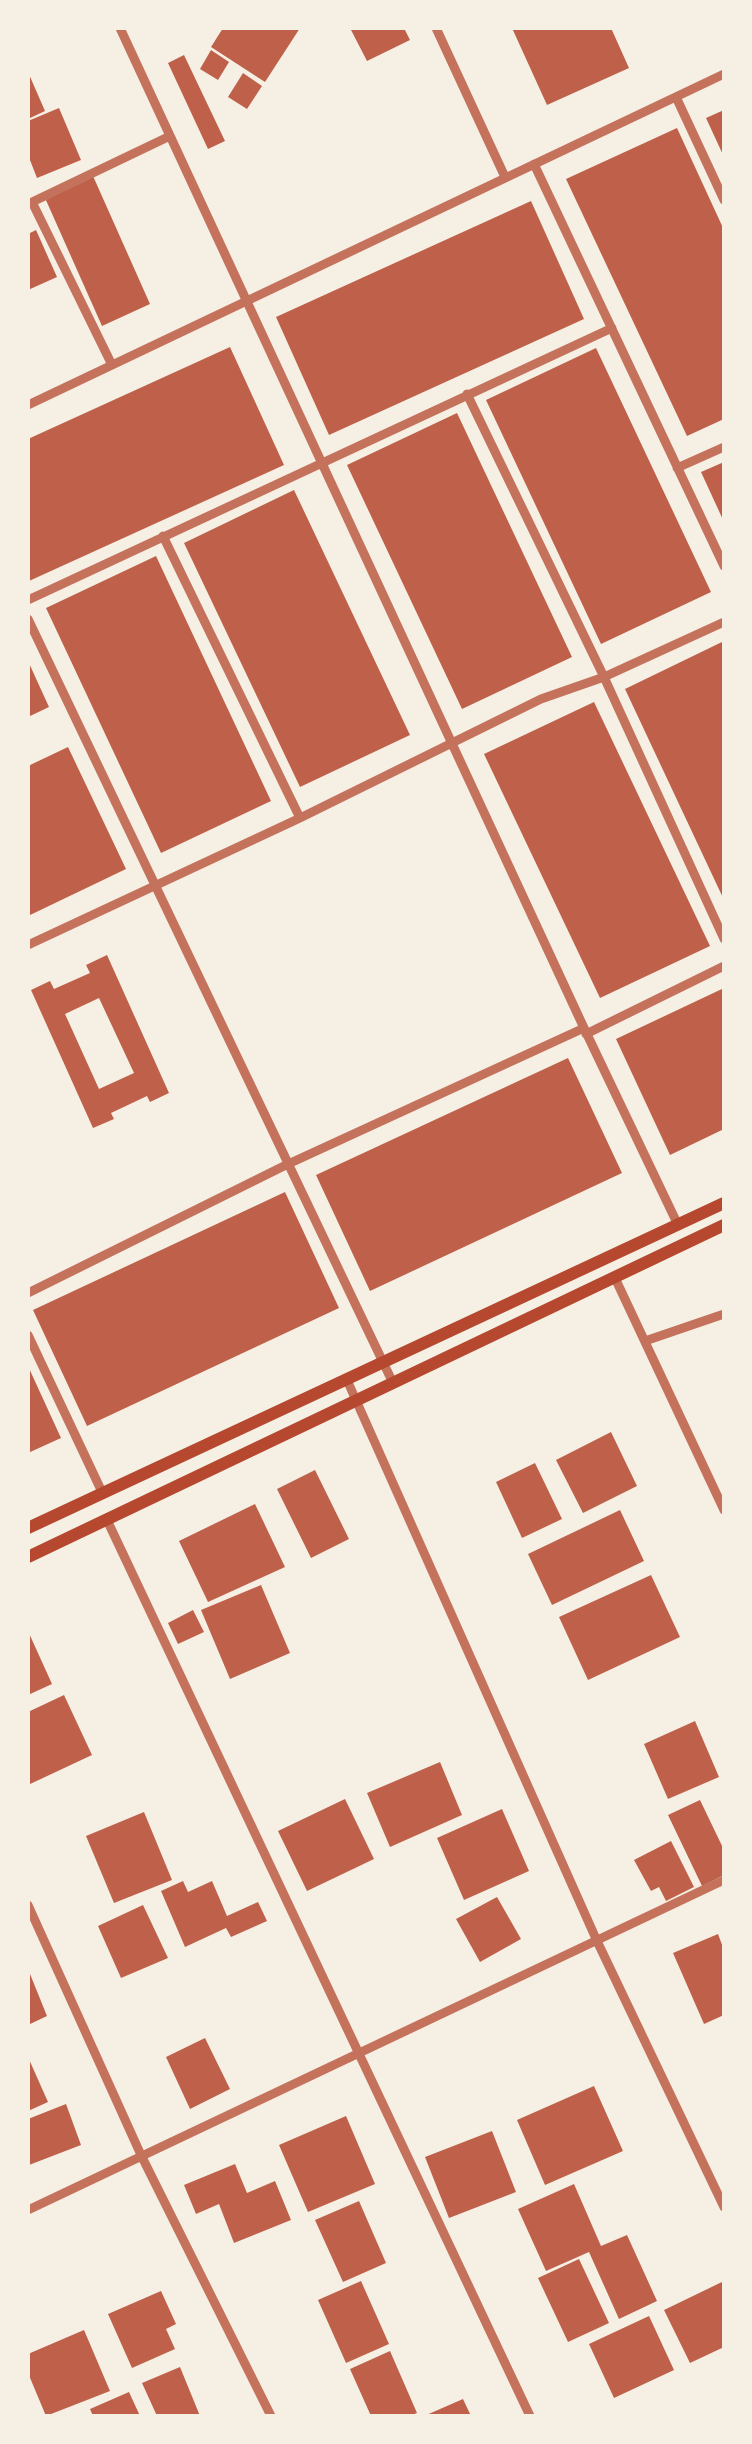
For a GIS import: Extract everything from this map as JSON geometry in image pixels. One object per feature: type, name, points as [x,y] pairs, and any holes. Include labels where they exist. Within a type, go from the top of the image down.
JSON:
[{"type":"main road","points":[[28,1528],[724,1202]]},
{"type":"main road","points":[[28,1558],[724,1224]]},
{"type":"street","points":[[120,28],[678,1224]]},
{"type":"street","points":[[436,28],[505,178]]},
{"type":"street","points":[[28,405],[724,74]]},
{"type":"street","points":[[676,96],[724,200]]},
{"type":"street","points":[[112,365],[30,203],[170,136]]},
{"type":"street","points":[[534,164],[724,566]]},
{"type":"street","points":[[28,600],[612,328]]},
{"type":"street","points":[[467,394],[604,677],[724,939]]},
{"type":"street","points":[[677,468],[724,447]]},
{"type":"street","points":[[163,536],[300,818]]},
{"type":"street","points":[[28,619],[393,1383]]},
{"type":"street","points":[[28,946],[540,699],[604,677],[724,622]]},
{"type":"street","points":[[28,1293],[286,1165],[724,966]]},
{"type":"street","points":[[614,1278],[724,1510]]},
{"type":"street","points":[[645,1341],[724,1314]]},
{"type":"street","points":[[28,1336],[102,1492]]},
{"type":"street","points":[[346,1380],[597,1941],[724,2207]]},
{"type":"street","points":[[107,1520],[530,2416]]},
{"type":"street","points":[[28,2210],[724,1880]]},
{"type":"street","points":[[28,1904],[142,2156],[271,2416]]},
{"type":"building","points":[[223,28],[300,28],[265,82],[211,47]]},
{"type":"building","points":[[350,28],[404,28],[410,40],[367,61]]},
{"type":"building","points":[[512,28],[611,28],[629,68],[547,105]]},
{"type":"building","points":[[211,50],[229,62],[218,80],[200,69]]},
{"type":"building","points":[[184,55],[225,141],[208,149],[168,63]]},
{"type":"building","points":[[28,72],[45,111],[28,119]]},
{"type":"building","points":[[243,73],[262,86],[247,109],[228,97]]},
{"type":"building","points":[[59,108],[81,160],[37,178],[28,155],[28,121]]},
{"type":"building","points":[[724,110],[724,157],[706,118]]},
{"type":"building","points":[[677,128],[724,230],[724,419],[687,436],[566,179]]},
{"type":"building","points":[[93,176],[150,304],[102,326],[45,198]]},
{"type":"building","points":[[531,201],[584,319],[329,435],[276,317]]},
{"type":"building","points":[[36,230],[57,277],[28,290],[28,234]]},
{"type":"building","points":[[230,347],[284,465],[29,581],[28,439]]},
{"type":"building","points":[[596,348],[711,592],[601,644],[486,400]]},
{"type":"building","points":[[457,413],[572,657],[462,709],[347,465]]},
{"type":"building","points":[[724,462],[724,522],[701,472]]},
{"type":"building","points":[[294,490],[410,735],[300,787],[184,543]]},
{"type":"building","points":[[156,556],[271,801],[161,853],[46,608]]},
{"type":"building","points":[[724,641],[724,900],[625,689]]},
{"type":"building","points":[[28,661],[49,707],[28,717]]},
{"type":"building","points":[[594,702],[710,946],[600,998],[484,754]]},
{"type":"building","points":[[68,747],[126,869],[28,916],[28,766]]},
{"type":"building","points":[[107,955],[169,1093],[150,1102],[147,1096],[111,1113],[114,1119],[93,1128],[31,990],[50,981],[54,989],[90,973],[86,965]],"holes":[[[99,998],[134,1073],[99,1089],[65,1014]]]},
{"type":"building","points":[[724,988],[724,1129],[670,1155],[616,1039]]},
{"type":"building","points":[[568,1058],[622,1173],[370,1291],[316,1175]]},
{"type":"building","points":[[285,1192],[339,1308],[87,1426],[33,1310]]},
{"type":"building","points":[[28,1366],[61,1438],[28,1453]]},
{"type":"building","points":[[611,1432],[637,1486],[583,1513],[556,1460]]},
{"type":"building","points":[[535,1463],[562,1519],[522,1538],[496,1482]]},
{"type":"building","points":[[315,1470],[349,1539],[311,1558],[277,1489]]},
{"type":"building","points":[[255,1504],[285,1567],[208,1602],[179,1541]]},
{"type":"building","points":[[620,1510],[644,1561],[552,1605],[528,1554]]},
{"type":"building","points":[[651,1575],[680,1637],[588,1680],[559,1617]]},
{"type":"building","points":[[261,1585],[290,1653],[230,1679],[201,1610]]},
{"type":"building","points":[[193,1610],[204,1632],[178,1644],[168,1623]]},
{"type":"building","points":[[28,1631],[52,1684],[28,1695]]},
{"type":"building","points":[[64,1695],[92,1755],[28,1785],[28,1712]]},
{"type":"building","points":[[695,1721],[719,1777],[668,1799],[644,1744]]},
{"type":"building","points":[[440,1762],[462,1815],[390,1847],[367,1793]]},
{"type":"building","points":[[345,1799],[374,1859],[307,1891],[278,1831]]},
{"type":"building","points":[[700,1800],[724,1850],[724,1875],[702,1886],[668,1815]]},
{"type":"building","points":[[502,1809],[529,1871],[464,1900],[437,1838]]},
{"type":"building","points":[[144,1812],[172,1880],[114,1903],[86,1836]]},
{"type":"building","points":[[671,1841],[694,1887],[666,1901],[659,1887],[651,1891],[634,1860]]},
{"type":"building","points":[[183,1881],[188,1892],[212,1881],[227,1916],[258,1902],[267,1921],[231,1937],[226,1928],[185,1947],[161,1891]]},
{"type":"building","points":[[497,1897],[521,1939],[480,1962],[456,1919]]},
{"type":"building","points":[[143,1905],[168,1958],[121,1978],[98,1926]]},
{"type":"building","points":[[718,1934],[724,1950],[724,2015],[704,2024],[673,1953]]},
{"type":"building","points":[[28,1969],[47,2016],[28,2025]]},
{"type":"building","points":[[205,2038],[230,2089],[190,2109],[166,2057]]},
{"type":"building","points":[[28,2057],[48,2102],[28,2111]]},
{"type":"building","points":[[594,2086],[623,2151],[545,2185],[517,2120]]},
{"type":"building","points":[[66,2104],[81,2145],[29,2165],[28,2119]]},
{"type":"building","points":[[346,2116],[375,2184],[308,2212],[279,2145]]},
{"type":"building","points":[[492,2131],[516,2192],[449,2218],[425,2157]]},
{"type":"building","points":[[235,2164],[247,2193],[275,2181],[291,2220],[234,2243],[219,2204],[196,2214],[184,2185]]},
{"type":"building","points":[[574,2184],[601,2246],[627,2235],[657,2301],[619,2319],[589,2252],[546,2271],[518,2209]]},
{"type":"building","points":[[359,2201],[386,2263],[343,2282],[315,2220]]},
{"type":"building","points":[[579,2259],[609,2323],[568,2342],[538,2278]]},
{"type":"building","points":[[361,2281],[389,2344],[346,2363],[318,2300]]},
{"type":"building","points":[[724,2281],[724,2347],[690,2363],[664,2310]]},
{"type":"building","points":[[161,2291],[176,2324],[166,2329],[175,2349],[132,2368],[108,2314]]},
{"type":"building","points":[[649,2316],[674,2370],[614,2398],[589,2344]]},
{"type":"building","points":[[84,2330],[110,2391],[46,2416],[28,2373],[28,2354]]},
{"type":"building","points":[[390,2351],[417,2413],[371,2416],[350,2369]]},
{"type":"building","points":[[180,2367],[200,2416],[157,2416],[142,2383]]},
{"type":"building","points":[[129,2392],[140,2416],[93,2416],[90,2409]]},
{"type":"building","points":[[463,2399],[471,2416],[424,2416]]}]
